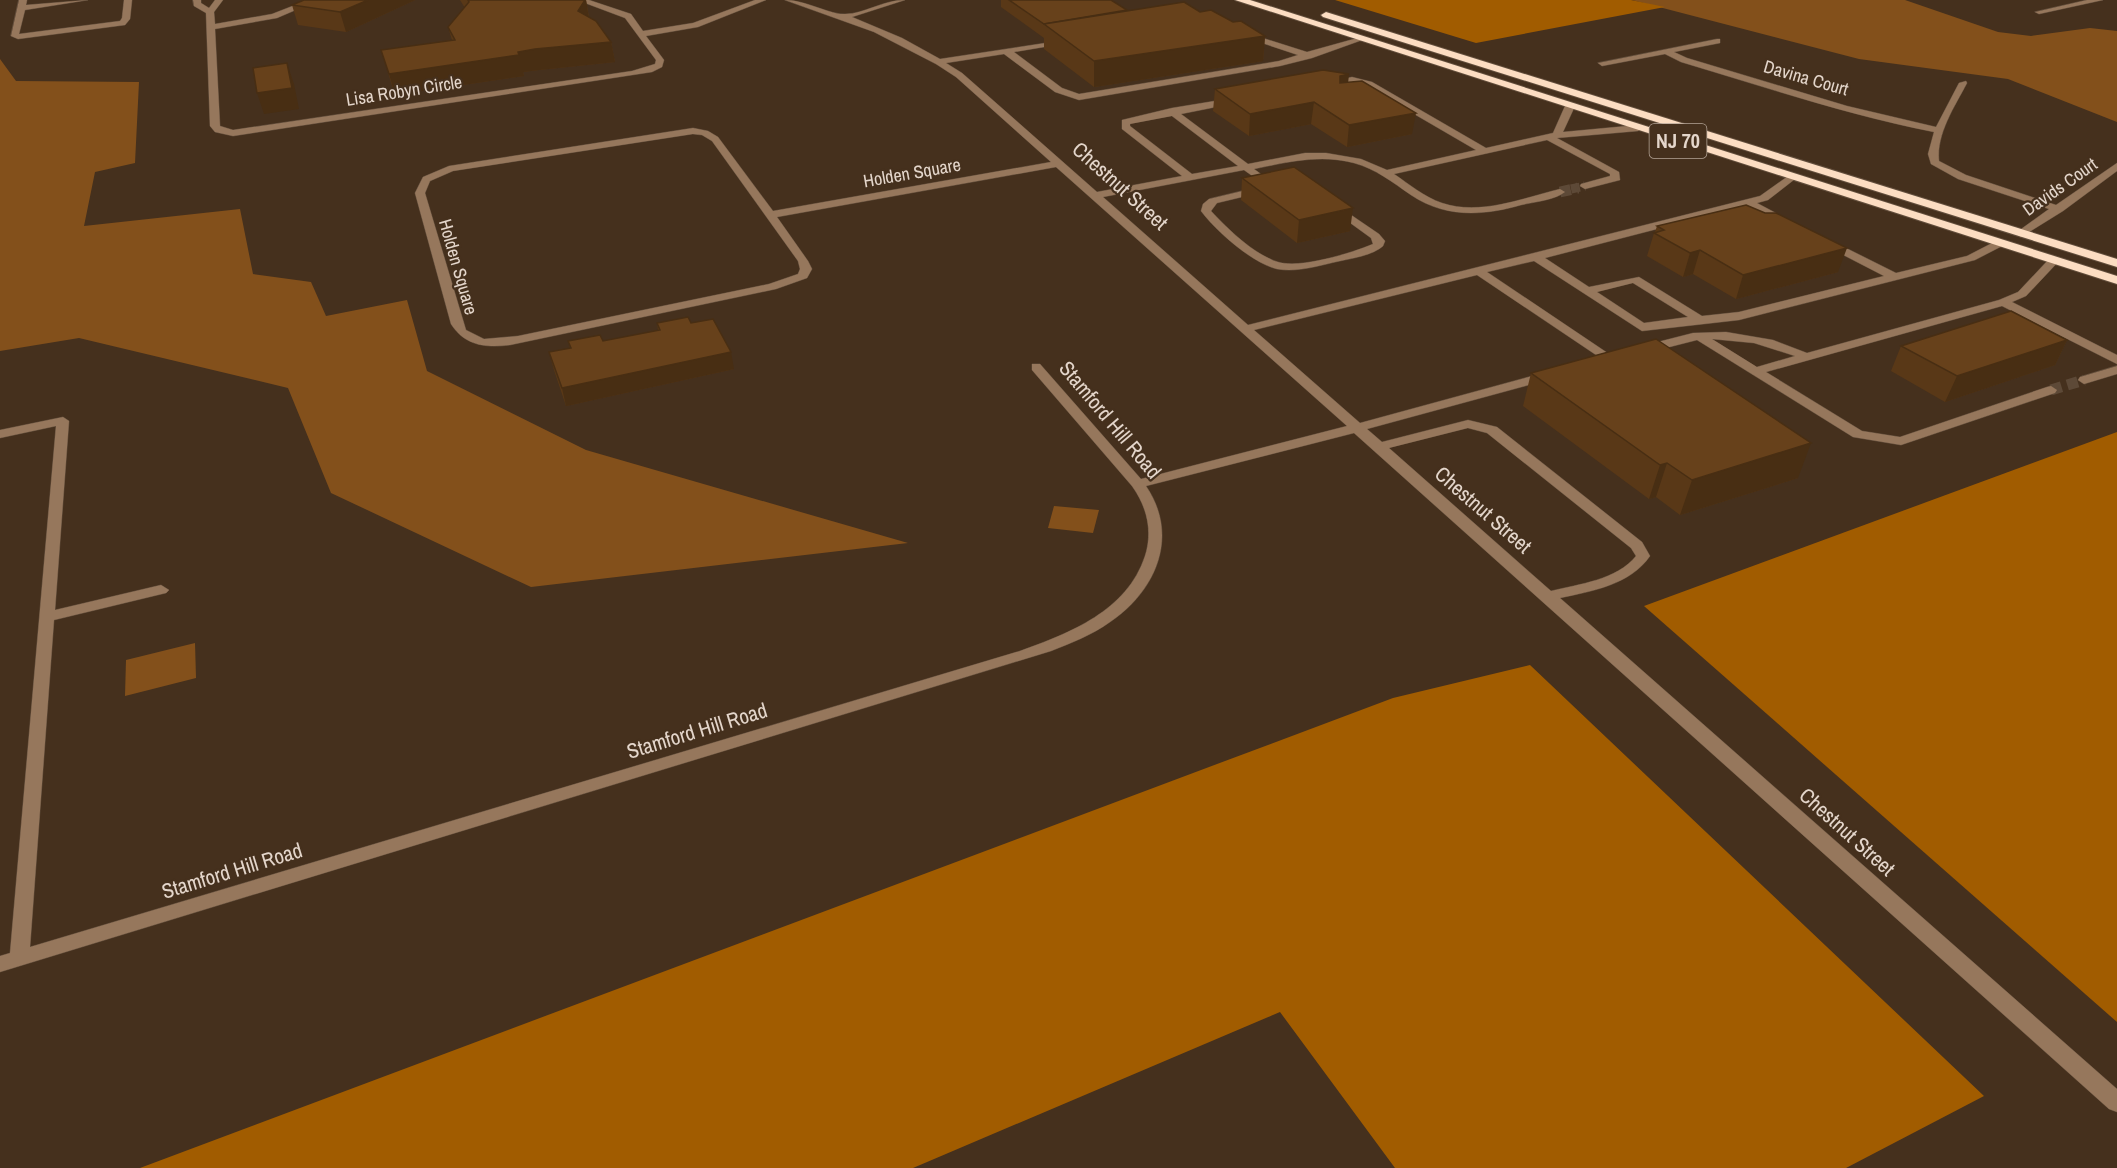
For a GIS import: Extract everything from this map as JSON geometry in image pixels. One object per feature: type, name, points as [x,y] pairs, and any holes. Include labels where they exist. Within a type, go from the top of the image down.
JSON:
[{"type":"highway","name":"NJ 70","points":[[1240,0],[2117,280]]},
{"type":"highway","name":"NJ 70","points":[[1313,10],[2117,263]]},
{"type":"street","points":[[84,0],[22,4],[15,36],[118,24],[126,20],[128,0]]},
{"type":"street","points":[[197,0],[197,4],[210,12],[219,0]]},
{"type":"street","points":[[212,27],[274,16],[315,0]]},
{"type":"street","name":"Lisa Robyn Circle","points":[[210,12],[215,126],[218,130],[233,132],[641,72],[656,67],[660,62],[628,16],[580,0]]},
{"type":"street","points":[[641,34],[695,25],[762,0]]},
{"type":"street","name":"Chestnut Street","points":[[789,0],[845,17],[894,37],[941,61],[1098,195],[1356,428],[2117,1102]]},
{"type":"street","points":[[845,17],[901,0]]},
{"type":"street","points":[[2039,12],[2099,0]]},
{"type":"street","points":[[1233,31],[1309,56]]},
{"type":"street","points":[[941,61],[1077,39]]},
{"type":"street","points":[[1006,51],[1018,57],[1059,92],[1079,97],[1309,56],[1361,39]]},
{"type":"street","points":[[1602,63],[1717,42]]},
{"type":"street","name":"Davina Court","points":[[1665,51],[1684,60],[1808,96],[1915,126],[1940,130]]},
{"type":"street","points":[[1315,86],[1352,80],[1364,82],[1485,151]]},
{"type":"street","points":[[1963,83],[1940,130],[1932,155],[1934,162],[1944,169],[2059,209]]},
{"type":"street","points":[[1363,97],[1383,93]]},
{"type":"street","points":[[1190,178],[1124,125],[1133,118],[1239,99]]},
{"type":"street","points":[[1552,136],[1570,106]]},
{"type":"street","points":[[1172,111],[1272,187]]},
{"type":"street","points":[[1386,173],[1552,136],[1638,128]]},
{"type":"street","name":"Holden Square","points":[[693,131],[705,133],[716,139],[770,215],[803,261],[806,272],[797,279],[772,287],[519,340],[486,342],[469,338],[457,324],[419,189],[426,178],[453,168],[667,133],[693,131]]},
{"type":"street","points":[[1552,136],[1614,172],[1616,178],[1585,186]]},
{"type":"street","points":[[1098,195],[1288,158],[1323,156],[1357,161],[1386,173],[1435,204],[1459,210],[1488,210],[1560,192]]},
{"type":"street","name":"Holden Square","points":[[770,215],[1060,163]]},
{"type":"street","name":"Davids Court","points":[[2021,234],[2117,166]]},
{"type":"street","points":[[1245,329],[1764,198],[1791,177]]},
{"type":"street","points":[[1287,184],[1217,199],[1209,203],[1205,209],[1208,214],[1264,260],[1280,266],[1298,266],[1370,249],[1380,244],[1375,236],[1321,197]]},
{"type":"street","points":[[1747,202],[1799,228]]},
{"type":"street","points":[[1820,239],[1892,276]]},
{"type":"street","points":[[1536,257],[1642,327],[1739,316],[1971,258],[2000,243]]},
{"type":"street","points":[[1756,371],[2003,302],[2022,294],[2054,260]]},
{"type":"street","points":[[1478,271],[1619,356]]},
{"type":"street","points":[[1587,291],[1635,279],[1699,320]]},
{"type":"street","points":[[2003,302],[2117,360]]},
{"type":"street","points":[[1587,365],[1700,336],[1739,338],[1790,348],[1805,357]]},
{"type":"street","points":[[1700,336],[1858,434],[1900,441],[2051,390]]},
{"type":"street","name":"Stamford Hill Road","points":[[0,964],[1054,645],[1102,620],[1140,584],[1152,561],[1157,534],[1152,510],[1138,484],[1036,368]]},
{"type":"street","points":[[2084,380],[2117,370]]},
{"type":"street","points":[[1138,484],[1356,428],[1555,373]]},
{"type":"street","points":[[0,434],[63,421],[19,959]]},
{"type":"street","points":[[1378,447],[1468,424],[1492,429],[1637,545],[1643,556],[1639,565],[1623,575],[1547,597]]},
{"type":"street","points":[[47,617],[161,590]]},
{"type":"shaded area","points":[[1335,0],[1631,0],[1665,7],[1476,43]]},
{"type":"shaded area","points":[[1632,0],[1905,0],[1998,32],[2031,36],[2090,28],[2117,31],[2117,122],[2008,79],[1859,59]]},
{"type":"shaded area","points":[[0,59],[16,81],[139,82],[135,163],[95,172],[84,226],[240,209],[253,274],[311,282],[326,316],[407,300],[427,371],[586,450],[908,543],[531,587],[331,493],[288,388],[79,338],[0,351]]},
{"type":"shaded area","points":[[2117,432],[2117,1022],[1644,606]]},
{"type":"shaded area","points":[[1054,506],[1099,510],[1093,533],[1048,528]]},
{"type":"shaded area","points":[[195,643],[196,678],[125,696],[126,660]]},
{"type":"shaded area","points":[[1530,665],[1984,1096],[1846,1168],[1395,1168],[1280,1012],[913,1168],[140,1168],[1393,698]]},
{"type":"building","points":[[304,0],[368,0],[340,12],[292,5]]},
{"type":"building","points":[[468,0],[585,0],[578,11],[596,21],[611,42],[535,49],[518,52],[519,55],[389,74],[381,50],[455,40],[448,27],[469,2]]},
{"type":"building","points":[[1009,0],[1111,0],[1127,10],[1044,24]]},
{"type":"building","points":[[1184,2],[1200,12],[1211,10],[1233,22],[1241,21],[1265,36],[1094,61],[1044,24]]},
{"type":"building","points":[[287,63],[292,88],[257,93],[253,68]]},
{"type":"building","points":[[1323,70],[1349,74],[1340,76],[1340,83],[1362,81],[1416,113],[1349,125],[1314,102],[1250,114],[1215,89]]},
{"type":"building","points":[[1294,167],[1353,208],[1299,220],[1242,178]]},
{"type":"building","points":[[1746,205],[1765,213],[1776,213],[1847,248],[1743,275],[1700,250],[1690,253],[1654,233],[1664,230],[1657,226]]},
{"type":"building","points":[[2011,311],[2067,340],[1957,376],[1901,346]]},
{"type":"building","points":[[688,317],[691,323],[713,319],[731,352],[562,388],[549,352],[571,348],[568,341],[600,335],[603,341],[660,330],[657,323]]},
{"type":"building","points":[[1656,339],[1811,443],[1692,480],[1667,463],[1660,465],[1531,373]]},
{"type":"tunnel","points":[[1571,189],[1585,186]]},
{"type":"tunnel","points":[[1560,192],[1578,188]]},
{"type":"tunnel","points":[[2051,390],[2084,380]]}]
